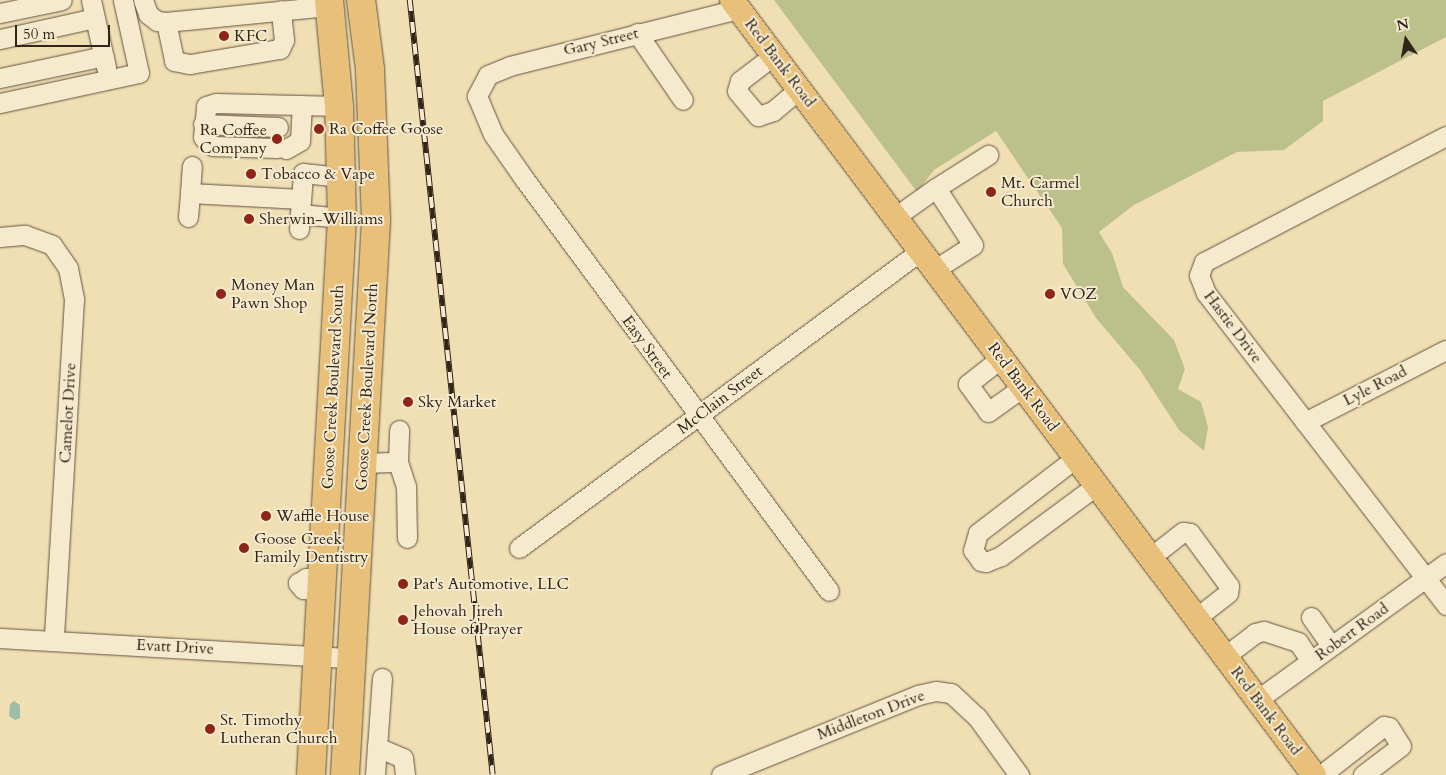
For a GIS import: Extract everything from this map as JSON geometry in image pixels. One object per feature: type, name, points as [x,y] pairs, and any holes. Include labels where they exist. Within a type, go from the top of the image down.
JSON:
[{"type":"highway","name":"Goose Creek Boulevard North","points":[[345,775],[350,658],[376,220],[370,69],[361,0]]},
{"type":"highway","name":"Goose Creek Boulevard South","points":[[312,775],[342,218],[339,106],[330,3]]},
{"type":"main road","name":"Red Bank Road","points":[[735,4],[1076,458],[1152,556],[1314,775]]},
{"type":"street","points":[[0,13],[62,0]]},
{"type":"street","points":[[91,0],[109,79]]},
{"type":"street","points":[[0,103],[139,73],[123,0]]},
{"type":"street","points":[[143,0],[148,14],[157,21],[166,22],[330,3]]},
{"type":"street","name":"Gary Street","points":[[477,96],[488,75],[510,66],[637,33],[735,4]]},
{"type":"street","points":[[166,22],[174,61],[190,64],[280,49],[284,40],[281,10]]},
{"type":"street","points":[[0,39],[95,18]]},
{"type":"street","points":[[637,33],[683,100]]},
{"type":"street","points":[[774,55],[740,81],[737,91],[758,116],[772,111],[799,89]]},
{"type":"street","points":[[0,78],[104,56]]},
{"type":"street","name":"Easy Street","points":[[477,96],[493,134],[698,417],[829,590]]},
{"type":"street","points":[[289,127],[297,146],[282,148],[213,146],[203,137],[204,110],[210,104],[339,106]]},
{"type":"street","points":[[251,126],[252,104]]},
{"type":"street","points":[[289,127],[302,105]]},
{"type":"street","points":[[203,124],[289,127]]},
{"type":"street","name":"Hastie Drive","points":[[1446,136],[1204,262],[1199,274],[1200,283],[1446,605]]},
{"type":"street","points":[[895,217],[988,155]]},
{"type":"street","points":[[188,217],[192,166]]},
{"type":"street","points":[[300,214],[303,173],[342,176]]},
{"type":"street","points":[[934,270],[973,245],[936,188]]},
{"type":"street","points":[[190,193],[300,214],[342,218]]},
{"type":"street","name":"Camelot Drive","points":[[0,237],[25,236],[52,245],[68,268],[74,299],[54,640]]},
{"type":"street","name":"McClain Street","points":[[519,548],[920,251]]},
{"type":"street","name":"Lyle Road","points":[[1305,422],[1446,350]]},
{"type":"street","points":[[1001,358],[968,384],[988,412],[1023,387]]},
{"type":"street","points":[[399,430],[398,462],[406,486],[407,538]]},
{"type":"street","points":[[1076,458],[978,533],[973,550],[981,560],[986,562],[1001,556],[1097,484]]},
{"type":"street","points":[[363,463],[398,462]]},
{"type":"street","points":[[1152,556],[1184,532],[1190,533],[1228,586],[1228,593],[1197,617]]},
{"type":"street","name":"Robert Road","points":[[1257,700],[1446,563]]},
{"type":"street","points":[[1311,617],[1331,646]]},
{"type":"street","points":[[1225,656],[1255,632],[1264,631],[1298,642],[1311,661]]},
{"type":"street","name":"Evatt Drive","points":[[0,638],[350,658]]},
{"type":"street","points":[[375,775],[382,678]]},
{"type":"street","name":"Middleton Drive","points":[[721,775],[918,695],[936,691],[952,693],[977,717],[1019,775]]},
{"type":"street","points":[[1321,775],[1384,726],[1389,727],[1401,746],[1363,775]]},
{"type":"street","points":[[347,734],[378,742],[403,758],[405,775]]},
{"type":"street","points":[[1342,759],[1355,775]]},
{"type":"green space","points":[[774,0],[1446,0],[1446,37],[1323,101],[1323,121],[1284,150],[1237,152],[1134,205],[1099,232],[1112,253],[1123,287],[1174,340],[1185,369],[1178,389],[1201,402],[1208,427],[1204,451],[1179,430],[1140,370],[1096,318],[1063,264],[1062,228],[996,131],[934,170],[917,192]]},
{"type":"shaded area","points":[[14,701],[20,705],[20,718],[15,720],[9,716],[10,704]]},
{"type":"railway","points":[[410,0],[493,775]]},
{"type":"place","name":"KFC","points":[[224,36]]},
{"type":"place","name":"Ra Coffee Goose","points":[[319,129]]},
{"type":"place","name":"Ra Coffee Company","points":[[277,139]]},
{"type":"place","name":"Tobacco & Vape","points":[[251,174]]},
{"type":"place","name":"Mt. Carmel Church","points":[[991,192]]},
{"type":"place","name":"Sherwin-Williams","points":[[249,219]]},
{"type":"place","name":"Money Man Pawn Shop","points":[[221,294]]},
{"type":"place","name":"VOZ","points":[[1050,294]]},
{"type":"place","name":"Sky Market","points":[[408,402]]},
{"type":"place","name":"Waffle House","points":[[266,516]]},
{"type":"place","name":"Goose Creek Family Dentistry","points":[[244,548]]},
{"type":"place","name":"Pat's Automotive, LLC","points":[[403,584]]},
{"type":"place","name":"Jehovah Jireh House of Prayer","points":[[403,620]]},
{"type":"place","name":"St. Timothy Lutheran Church","points":[[210,729]]}]
